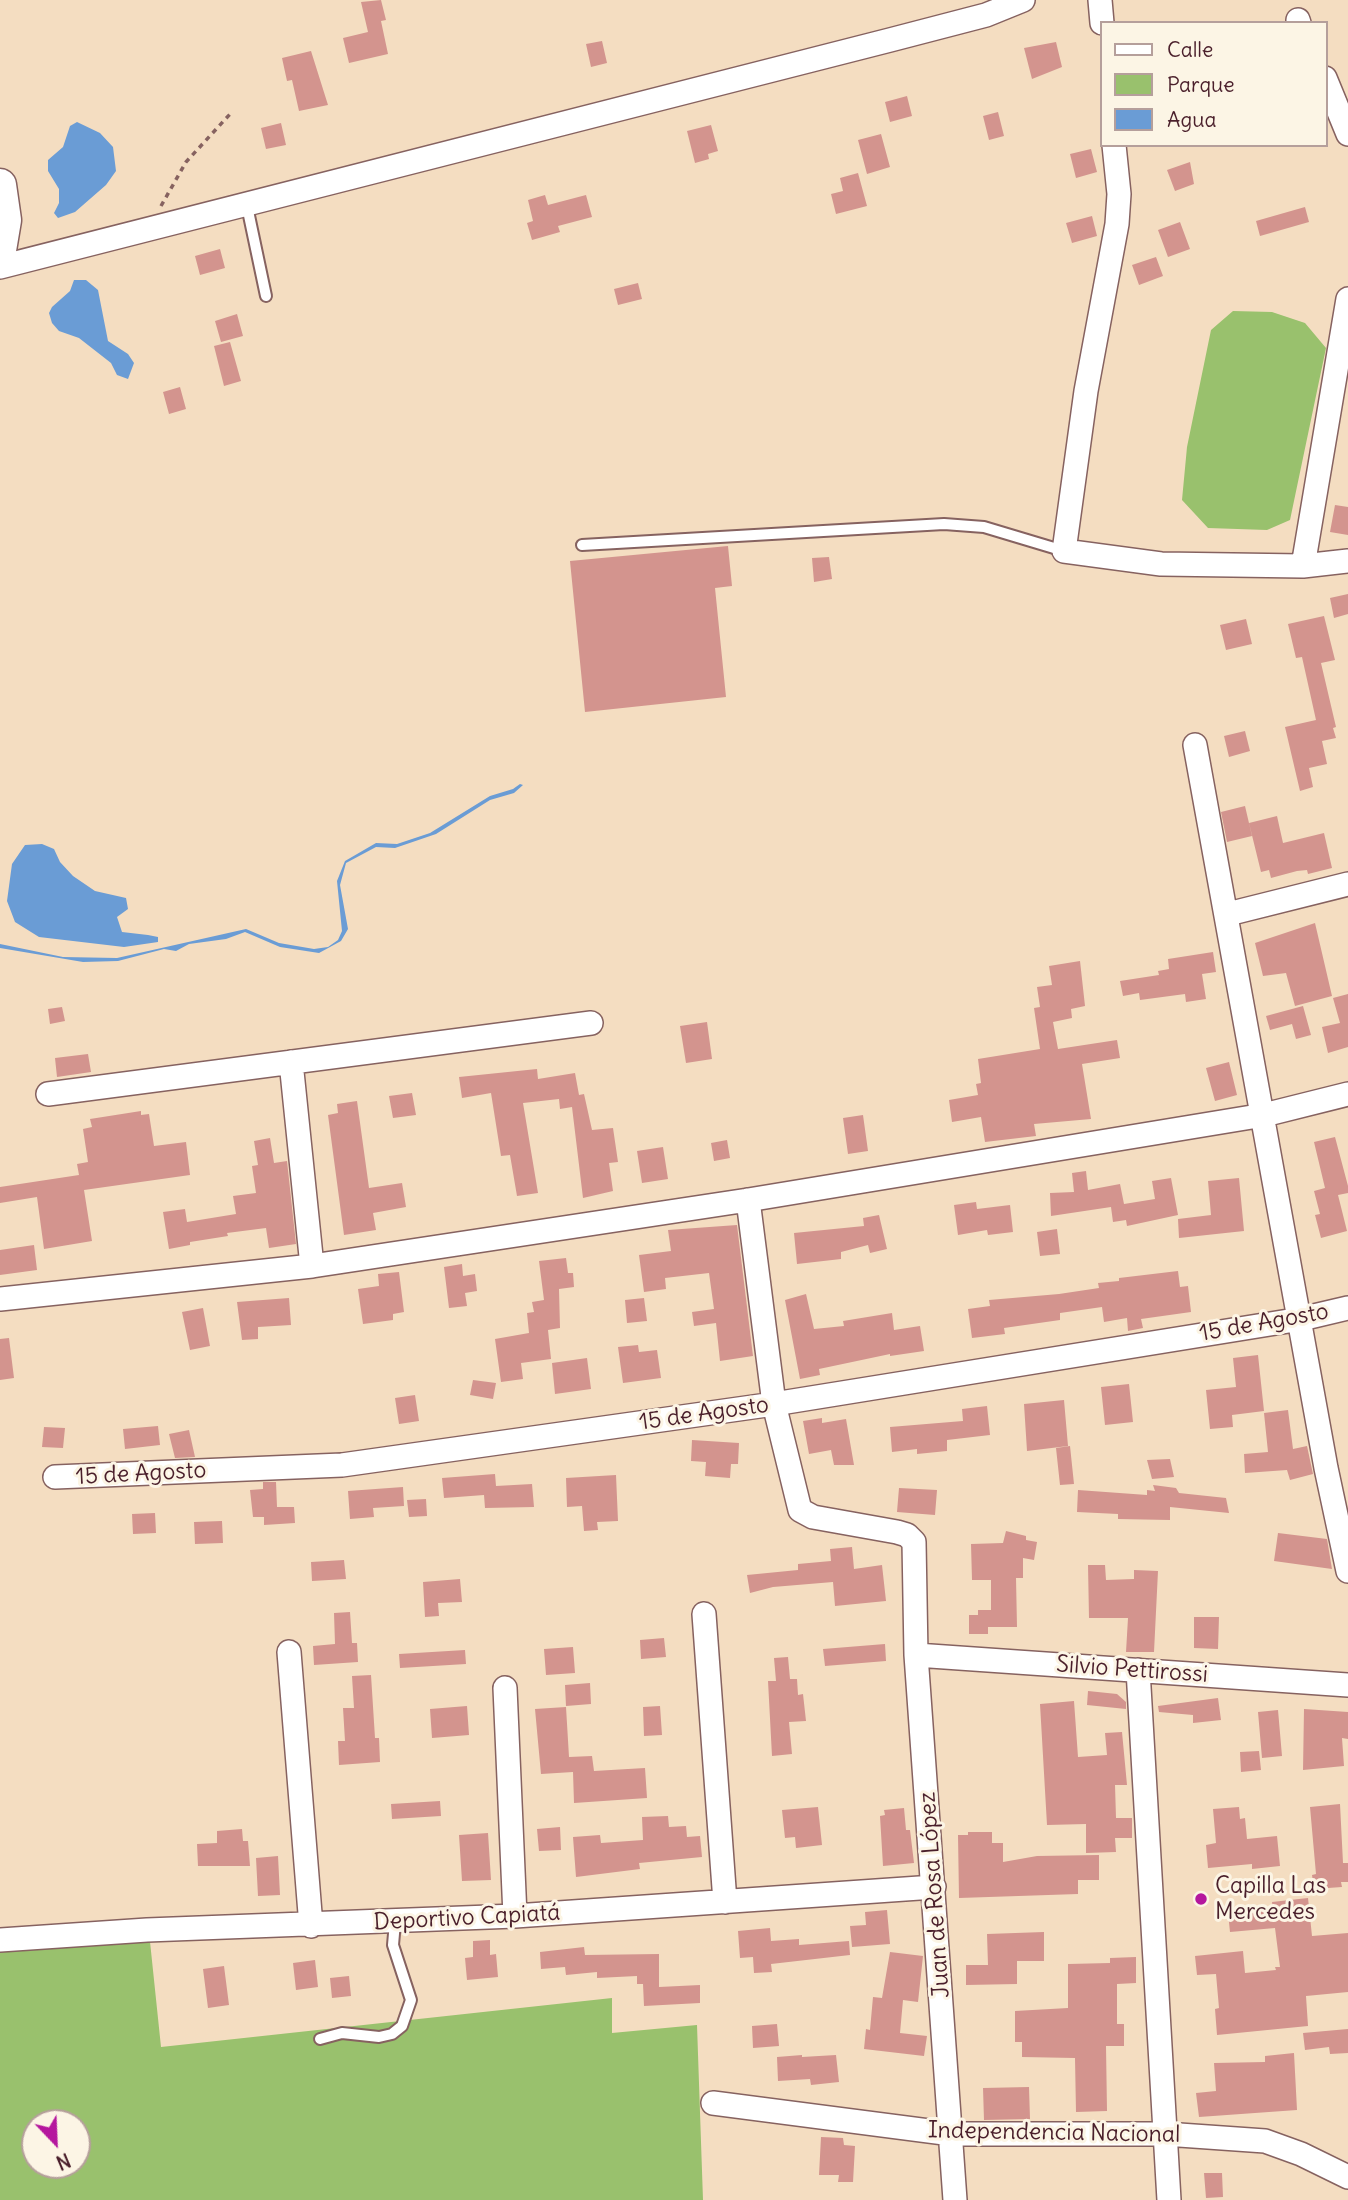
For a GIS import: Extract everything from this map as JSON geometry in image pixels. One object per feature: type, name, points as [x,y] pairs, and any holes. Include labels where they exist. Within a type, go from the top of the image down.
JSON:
[{"type":"street","points":[[0,267],[986,15],[1023,0]]},
{"type":"street","points":[[1100,0],[1102,21]]},
{"type":"street","points":[[1327,83],[1348,134]]},
{"type":"street","points":[[1114,147],[1119,194],[1116,224],[1090,367],[1064,551],[1161,564],[1303,566],[1348,561]]},
{"type":"street","points":[[0,185],[5,220],[0,250]]},
{"type":"street","points":[[1303,566],[1348,299]]},
{"type":"street","points":[[1195,745],[1301,1319],[1337,1467],[1348,1571]]},
{"type":"street","points":[[1228,914],[1348,884]]},
{"type":"street","points":[[48,1094],[591,1023]]},
{"type":"street","points":[[291,1062],[312,1266]]},
{"type":"street","points":[[0,1299],[312,1266],[748,1200],[1264,1115],[1348,1094]]},
{"type":"street","points":[[748,1200],[775,1404]]},
{"type":"street","name":"15 de Agosto","points":[[55,1477],[342,1465],[775,1404],[1301,1319],[1348,1308]]},
{"type":"street","name":"Juan de Rosa López","points":[[775,1404],[800,1510],[813,1517],[897,1532],[907,1535],[914,1542],[916,1655],[955,2200]]},
{"type":"street","points":[[704,1614],[725,1902]]},
{"type":"street","points":[[289,1652],[311,1926]]},
{"type":"street","name":"Silvio Pettirossi","points":[[916,1655],[1348,1685]]},
{"type":"street","points":[[1138,1670],[1169,2200]]},
{"type":"street","points":[[505,1688],[515,1916]]},
{"type":"street","name":"Deportivo Capiatá","points":[[0,1940],[147,1930],[311,1926],[515,1916],[934,1886]]},
{"type":"street","name":"Independencia Nacional","points":[[713,2102],[952,2134],[1165,2134],[1265,2141],[1301,2154],[1348,2178]]},
{"type":"lane","points":[[247,206],[266,296]]},
{"type":"lane","points":[[582,545],[944,524],[984,527],[1064,551]]},
{"type":"lane","points":[[320,2039],[342,2034],[379,2037],[393,2034],[402,2026],[411,2000],[393,1945],[396,1922]]},
{"type":"path","points":[[149,230],[186,162],[231,113]]},
{"type":"green space","points":[[1233,311],[1272,312],[1305,323],[1326,348],[1290,520],[1267,530],[1208,528],[1182,500],[1187,447],[1211,330]]},
{"type":"green space","points":[[149,1932],[161,2047],[612,1998],[612,2033],[697,2025],[703,2200],[0,2200],[0,1942]]},
{"type":"water","points":[[77,122],[100,133],[113,147],[116,171],[106,185],[75,212],[58,218],[54,213],[59,203],[59,189],[48,171],[48,160],[63,147],[70,126]]},
{"type":"water","points":[[74,280],[86,280],[98,290],[108,341],[128,354],[134,363],[128,379],[117,375],[111,363],[79,338],[59,331],[52,323],[49,313],[52,307],[70,291]]},
{"type":"water","points":[[523,785],[514,793],[490,800],[436,834],[395,848],[376,847],[346,863],[340,885],[348,929],[341,941],[319,953],[280,947],[245,932],[226,939],[189,944],[176,951],[164,949],[118,961],[83,962],[0,948],[0,944],[63,957],[117,958],[246,929],[279,943],[314,949],[328,947],[338,940],[342,931],[337,881],[345,861],[376,843],[397,844],[430,833],[490,796]]},
{"type":"water","points":[[42,844],[54,849],[60,862],[73,876],[95,891],[126,898],[128,909],[117,917],[122,932],[158,937],[158,942],[124,947],[39,937],[15,922],[7,901],[12,864],[25,845]]},
{"type":"building","points":[[381,0],[386,20],[381,21],[388,54],[349,63],[343,38],[368,32],[361,2]]},
{"type":"building","points":[[602,41],[607,63],[591,67],[586,44]]},
{"type":"building","points":[[1056,42],[1062,67],[1032,79],[1024,48]]},
{"type":"building","points":[[311,51],[328,105],[299,111],[292,80],[287,81],[282,58]]},
{"type":"building","points":[[907,96],[912,116],[890,122],[885,102]]},
{"type":"building","points":[[998,112],[1004,136],[989,140],[983,116]]},
{"type":"building","points":[[281,123],[286,145],[266,149],[261,128]]},
{"type":"building","points":[[711,125],[718,151],[708,154],[709,159],[695,163],[687,131]]},
{"type":"building","points":[[881,134],[890,167],[867,174],[858,140]]},
{"type":"building","points":[[1091,149],[1097,172],[1076,178],[1070,154]]},
{"type":"building","points":[[1190,162],[1194,184],[1175,191],[1167,170]]},
{"type":"building","points":[[858,173],[867,206],[836,214],[831,194],[843,191],[840,178]]},
{"type":"building","points":[[545,195],[548,205],[586,195],[592,217],[558,226],[560,232],[532,240],[527,223],[533,221],[528,200]]},
{"type":"building","points":[[1305,207],[1309,222],[1260,236],[1256,221]]},
{"type":"building","points":[[1092,216],[1097,236],[1072,243],[1066,223]]},
{"type":"building","points":[[1180,222],[1190,249],[1168,257],[1158,230]]},
{"type":"building","points":[[220,249],[225,268],[200,275],[195,256]]},
{"type":"building","points":[[1156,257],[1163,276],[1139,285],[1132,265]]},
{"type":"building","points":[[638,283],[642,299],[618,305],[614,289]]},
{"type":"building","points":[[237,314],[243,336],[221,342],[215,321]]},
{"type":"building","points":[[230,342],[241,381],[224,386],[214,346]]},
{"type":"building","points":[[180,387],[186,409],[169,414],[163,392]]},
{"type":"building","points":[[1335,505],[1348,507],[1348,535],[1330,532]]},
{"type":"building","points":[[728,546],[732,586],[715,588],[726,697],[585,712],[570,561]]},
{"type":"building","points":[[829,557],[832,579],[814,582],[812,558]]},
{"type":"building","points":[[1348,594],[1348,614],[1334,618],[1330,598]]},
{"type":"building","points":[[1324,616],[1335,660],[1321,663],[1336,727],[1333,728],[1336,738],[1322,741],[1327,764],[1309,768],[1313,787],[1300,791],[1285,727],[1316,720],[1302,657],[1296,658],[1288,624]]},
{"type":"building","points":[[1246,619],[1252,644],[1226,650],[1220,625]]},
{"type":"building","points":[[1245,731],[1250,751],[1229,757],[1224,736]]},
{"type":"building","points":[[1245,806],[1252,836],[1227,842],[1221,812]]},
{"type":"building","points":[[1277,816],[1283,843],[1324,833],[1332,868],[1308,874],[1307,870],[1297,871],[1271,878],[1269,870],[1261,872],[1249,823]]},
{"type":"building","points":[[1315,923],[1332,996],[1295,1006],[1286,973],[1263,976],[1255,943]]},
{"type":"building","points":[[1213,952],[1216,972],[1202,974],[1206,999],[1186,1002],[1185,994],[1140,1000],[1139,993],[1123,996],[1120,981],[1159,975],[1158,971],[1169,969],[1168,959]]},
{"type":"building","points":[[1080,961],[1085,1006],[1071,1009],[1072,1018],[1053,1022],[1058,1049],[1117,1040],[1120,1058],[1082,1064],[1091,1119],[1034,1124],[1036,1136],[985,1142],[981,1117],[952,1122],[949,1100],[978,1095],[976,1084],[981,1083],[978,1059],[1040,1049],[1034,1008],[1040,1007],[1037,987],[1052,985],[1049,966]]},
{"type":"building","points":[[1348,994],[1348,1047],[1328,1053],[1322,1027],[1340,1023],[1333,998]]},
{"type":"building","points":[[1303,1006],[1311,1035],[1296,1039],[1292,1024],[1270,1030],[1266,1016]]},
{"type":"building","points":[[62,1007],[65,1021],[50,1024],[48,1009]]},
{"type":"building","points":[[707,1022],[712,1059],[686,1063],[680,1026]]},
{"type":"building","points":[[88,1054],[91,1072],[57,1077],[55,1058]]},
{"type":"building","points":[[1229,1062],[1237,1095],[1215,1101],[1206,1068]]},
{"type":"building","points":[[537,1069],[538,1079],[575,1073],[579,1095],[584,1094],[592,1130],[613,1128],[618,1162],[609,1163],[613,1191],[583,1198],[572,1107],[560,1109],[559,1099],[523,1103],[538,1193],[517,1196],[510,1155],[501,1156],[491,1093],[462,1098],[459,1077]]},
{"type":"building","points":[[412,1093],[416,1115],[393,1118],[389,1096]]},
{"type":"building","points":[[357,1101],[369,1188],[402,1183],[406,1207],[373,1213],[376,1230],[344,1235],[328,1115],[338,1113],[337,1104]]},
{"type":"building","points":[[141,1111],[141,1115],[149,1114],[154,1146],[186,1142],[190,1175],[84,1190],[92,1241],[44,1249],[37,1197],[0,1203],[0,1187],[79,1175],[77,1164],[88,1162],[83,1129],[92,1127],[90,1119]]},
{"type":"building","points":[[863,1115],[868,1151],[848,1154],[843,1118]]},
{"type":"building","points":[[1335,1137],[1348,1186],[1348,1193],[1338,1195],[1347,1231],[1321,1238],[1315,1215],[1320,1214],[1314,1191],[1325,1188],[1314,1142]]},
{"type":"building","points":[[270,1138],[274,1163],[287,1161],[296,1244],[269,1248],[266,1228],[227,1233],[228,1236],[190,1242],[190,1245],[169,1249],[163,1212],[185,1209],[187,1222],[236,1214],[233,1196],[256,1193],[252,1166],[258,1165],[254,1141]]},
{"type":"building","points":[[727,1140],[730,1158],[714,1161],[711,1143]]},
{"type":"building","points":[[663,1147],[668,1179],[642,1183],[637,1151]]},
{"type":"building","points":[[1086,1171],[1088,1190],[1120,1184],[1124,1204],[1155,1199],[1152,1181],[1171,1178],[1178,1215],[1127,1226],[1126,1220],[1113,1222],[1111,1207],[1051,1216],[1050,1193],[1074,1192],[1072,1173]]},
{"type":"building","points":[[1239,1178],[1244,1231],[1179,1238],[1178,1219],[1211,1215],[1208,1181]]},
{"type":"building","points":[[976,1202],[977,1209],[1010,1205],[1013,1232],[988,1235],[987,1230],[958,1235],[954,1205]]},
{"type":"building","points":[[879,1215],[887,1249],[870,1253],[868,1245],[841,1252],[841,1259],[797,1264],[794,1233],[864,1226],[863,1218]]},
{"type":"building","points":[[737,1225],[753,1356],[720,1361],[716,1323],[694,1326],[692,1312],[714,1309],[709,1273],[665,1278],[666,1289],[644,1292],[639,1255],[671,1251],[668,1230]]},
{"type":"building","points":[[1057,1229],[1060,1254],[1040,1256],[1037,1232]]},
{"type":"building","points":[[34,1245],[37,1270],[0,1275],[0,1250]]},
{"type":"building","points":[[566,1258],[568,1273],[573,1273],[574,1287],[559,1289],[560,1328],[548,1330],[551,1359],[521,1363],[523,1379],[501,1382],[495,1339],[529,1333],[527,1313],[534,1312],[532,1302],[544,1300],[539,1261]]},
{"type":"building","points":[[462,1264],[463,1276],[475,1274],[477,1291],[465,1293],[467,1306],[449,1308],[444,1267]]},
{"type":"building","points":[[1178,1271],[1180,1287],[1188,1286],[1191,1312],[1141,1319],[1143,1328],[1128,1331],[1127,1318],[1104,1322],[1102,1307],[1060,1313],[1060,1320],[1004,1328],[1005,1334],[972,1338],[968,1309],[990,1306],[989,1300],[1099,1288],[1098,1283],[1119,1281],[1119,1278]]},
{"type":"building","points":[[399,1272],[404,1312],[393,1314],[393,1320],[363,1324],[358,1289],[379,1286],[378,1274]]},
{"type":"building","points":[[806,1294],[814,1329],[844,1326],[843,1321],[892,1313],[894,1330],[920,1326],[924,1351],[890,1354],[819,1369],[820,1375],[800,1379],[785,1300]]},
{"type":"building","points":[[289,1298],[291,1325],[258,1327],[258,1339],[242,1340],[237,1302]]},
{"type":"building","points":[[644,1298],[647,1321],[627,1323],[625,1300]]},
{"type":"building","points":[[203,1308],[210,1346],[190,1350],[182,1312]]},
{"type":"building","points":[[9,1338],[14,1378],[0,1380],[0,1339]]},
{"type":"building","points":[[638,1345],[639,1352],[657,1350],[661,1378],[623,1383],[618,1347]]},
{"type":"building","points":[[1258,1355],[1264,1411],[1232,1415],[1233,1427],[1210,1429],[1206,1390],[1236,1387],[1233,1358]]},
{"type":"building","points":[[587,1358],[591,1389],[555,1394],[552,1363]]},
{"type":"building","points":[[473,1380],[496,1383],[493,1399],[470,1395]]},
{"type":"building","points":[[1129,1384],[1133,1422],[1105,1425],[1101,1387]]},
{"type":"building","points":[[415,1395],[419,1421],[399,1424],[395,1398]]},
{"type":"building","points":[[1064,1400],[1068,1446],[1027,1451],[1024,1404]]},
{"type":"building","points":[[987,1406],[990,1435],[947,1440],[947,1451],[917,1454],[917,1449],[892,1452],[890,1427],[963,1421],[962,1409]]},
{"type":"building","points":[[1288,1410],[1293,1449],[1307,1446],[1313,1474],[1290,1480],[1287,1470],[1245,1473],[1244,1454],[1268,1452],[1264,1413]]},
{"type":"building","points":[[822,1418],[822,1423],[846,1419],[854,1465],[834,1465],[831,1450],[809,1454],[803,1421]]},
{"type":"building","points":[[158,1426],[160,1445],[125,1449],[123,1429]]},
{"type":"building","points":[[44,1427],[65,1428],[63,1448],[42,1447]]},
{"type":"building","points":[[189,1430],[195,1457],[175,1458],[169,1434]]},
{"type":"building","points":[[692,1440],[739,1443],[738,1464],[731,1464],[730,1478],[705,1476],[706,1462],[691,1461]]},
{"type":"building","points":[[1070,1446],[1074,1484],[1060,1485],[1056,1448]]},
{"type":"building","points":[[1170,1459],[1174,1477],[1152,1479],[1147,1460]]},
{"type":"building","points":[[495,1474],[496,1486],[532,1484],[534,1507],[485,1508],[484,1495],[444,1498],[442,1478]]},
{"type":"building","points":[[616,1475],[618,1521],[597,1522],[598,1530],[584,1531],[582,1506],[567,1507],[566,1478]]},
{"type":"building","points":[[263,1482],[276,1482],[277,1507],[294,1507],[295,1523],[264,1525],[264,1517],[253,1517],[250,1490],[263,1489]]},
{"type":"building","points":[[1153,1485],[1176,1488],[1179,1493],[1226,1498],[1229,1513],[1170,1507],[1170,1520],[1118,1519],[1118,1514],[1077,1512],[1078,1490],[1147,1495],[1147,1490],[1155,1491]]},
{"type":"building","points":[[403,1487],[404,1506],[373,1508],[374,1517],[350,1519],[348,1491]]},
{"type":"building","points":[[899,1488],[937,1490],[935,1515],[897,1512]]},
{"type":"building","points":[[426,1499],[427,1516],[409,1517],[407,1500]]},
{"type":"building","points":[[155,1513],[156,1533],[133,1534],[132,1514]]},
{"type":"building","points":[[222,1521],[223,1543],[195,1544],[194,1522]]},
{"type":"building","points":[[1006,1531],[1037,1542],[1034,1560],[1023,1558],[1023,1578],[1016,1578],[1017,1627],[988,1627],[988,1634],[969,1634],[969,1615],[978,1615],[978,1610],[991,1610],[991,1580],[972,1580],[971,1544],[1003,1543]]},
{"type":"building","points":[[1278,1533],[1327,1539],[1332,1569],[1274,1561]]},
{"type":"building","points":[[852,1547],[854,1569],[882,1565],[886,1601],[835,1606],[833,1582],[773,1587],[750,1593],[747,1575],[798,1570],[798,1564],[831,1561],[830,1549]]},
{"type":"building","points":[[344,1560],[346,1579],[312,1581],[311,1562]]},
{"type":"building","points":[[1088,1565],[1105,1565],[1106,1580],[1134,1579],[1134,1570],[1158,1571],[1154,1652],[1126,1652],[1128,1618],[1089,1618]]},
{"type":"building","points":[[460,1579],[462,1602],[438,1603],[439,1616],[425,1617],[423,1582]]},
{"type":"building","points":[[350,1612],[352,1643],[357,1643],[358,1662],[314,1665],[313,1646],[335,1644],[334,1613]]},
{"type":"building","points":[[1194,1617],[1219,1617],[1218,1649],[1194,1648]]},
{"type":"building","points":[[664,1638],[666,1657],[641,1659],[640,1640]]},
{"type":"building","points":[[885,1644],[886,1661],[825,1666],[823,1649]]},
{"type":"building","points":[[573,1647],[575,1673],[546,1675],[544,1649]]},
{"type":"building","points":[[465,1650],[466,1664],[400,1668],[399,1654]]},
{"type":"building","points":[[788,1657],[790,1679],[797,1679],[798,1695],[803,1694],[806,1721],[789,1722],[792,1754],[772,1756],[768,1681],[776,1681],[774,1658]]},
{"type":"building","points":[[371,1675],[375,1738],[379,1738],[380,1762],[339,1765],[338,1741],[345,1741],[343,1708],[354,1708],[352,1676]]},
{"type":"building","points":[[590,1683],[591,1704],[566,1706],[565,1685]]},
{"type":"building","points":[[1088,1691],[1117,1694],[1126,1702],[1126,1709],[1087,1705]]},
{"type":"building","points":[[1218,1698],[1221,1720],[1193,1723],[1193,1715],[1159,1712],[1158,1706]]},
{"type":"building","points":[[1074,1701],[1078,1757],[1107,1755],[1105,1733],[1122,1732],[1127,1785],[1115,1785],[1116,1818],[1132,1818],[1132,1838],[1115,1838],[1116,1852],[1086,1853],[1086,1824],[1047,1825],[1040,1704]]},
{"type":"building","points":[[467,1706],[469,1735],[432,1738],[430,1709]]},
{"type":"building","points":[[660,1706],[662,1735],[644,1736],[643,1707]]},
{"type":"building","points":[[566,1707],[569,1757],[592,1756],[594,1771],[645,1768],[647,1798],[574,1803],[573,1772],[541,1774],[535,1709]]},
{"type":"building","points":[[1304,1709],[1348,1712],[1348,1739],[1342,1738],[1344,1766],[1303,1770]]},
{"type":"building","points":[[1278,1710],[1282,1756],[1262,1758],[1258,1712]]},
{"type":"building","points":[[1259,1751],[1261,1770],[1241,1772],[1240,1752]]},
{"type":"building","points":[[440,1801],[441,1816],[392,1819],[391,1804]]},
{"type":"building","points":[[1340,1804],[1343,1863],[1348,1863],[1348,1882],[1341,1882],[1342,1887],[1314,1889],[1312,1875],[1316,1874],[1310,1807]]},
{"type":"building","points":[[818,1807],[822,1845],[796,1848],[795,1837],[785,1838],[782,1810]]},
{"type":"building","points":[[1239,1807],[1240,1819],[1245,1818],[1247,1839],[1277,1836],[1280,1866],[1252,1869],[1252,1864],[1208,1868],[1206,1845],[1216,1843],[1213,1809]]},
{"type":"building","points":[[904,1808],[914,1863],[883,1866],[880,1816],[885,1815],[884,1810]]},
{"type":"building","points":[[668,1816],[669,1827],[686,1826],[687,1837],[700,1836],[702,1857],[639,1863],[640,1869],[576,1877],[573,1837],[600,1835],[601,1843],[643,1840],[642,1817]]},
{"type":"building","points":[[560,1827],[561,1850],[539,1851],[537,1829]]},
{"type":"building","points":[[242,1829],[243,1841],[248,1841],[250,1866],[198,1866],[197,1844],[217,1843],[217,1831]]},
{"type":"building","points":[[968,1832],[992,1832],[992,1843],[1003,1843],[1003,1862],[1037,1856],[1099,1855],[1099,1880],[1078,1880],[1078,1894],[959,1898],[958,1835],[968,1835]]},
{"type":"building","points":[[488,1833],[491,1880],[462,1881],[459,1835]]},
{"type":"building","points":[[278,1856],[280,1895],[258,1896],[256,1858]]},
{"type":"building","points":[[1308,1898],[1312,1936],[1348,1933],[1348,1992],[1306,1996],[1308,2026],[1217,2035],[1215,2009],[1219,2008],[1216,1974],[1197,1975],[1195,1956],[1243,1951],[1245,1973],[1276,1970],[1275,1967],[1280,1967],[1275,1928],[1230,1932],[1228,1913],[1273,1909],[1272,1902]]},
{"type":"building","points":[[887,1910],[890,1944],[852,1947],[850,1926],[866,1925],[865,1912]]},
{"type":"building","points":[[770,1928],[771,1941],[799,1939],[799,1945],[849,1941],[850,1955],[771,1964],[772,1972],[754,1973],[753,1957],[740,1958],[738,1931]]},
{"type":"building","points":[[1044,1932],[1044,1961],[1017,1961],[1017,1984],[966,1985],[966,1965],[988,1965],[987,1934]]},
{"type":"building","points":[[490,1940],[490,1955],[496,1954],[498,1977],[467,1980],[465,1958],[473,1957],[473,1941]]},
{"type":"building","points":[[584,1947],[585,1955],[659,1954],[659,1987],[700,1985],[700,2003],[644,2006],[643,1984],[637,1984],[637,1976],[597,1978],[597,1972],[566,1975],[565,1967],[541,1969],[540,1952]]},
{"type":"building","points":[[890,1952],[923,1956],[918,2002],[903,2000],[900,2033],[927,2036],[924,2056],[864,2049],[866,2029],[870,2030],[873,1997],[882,1998]]},
{"type":"building","points":[[1136,1957],[1136,1983],[1117,1984],[1117,2024],[1124,2024],[1124,2046],[1106,2046],[1107,2111],[1076,2112],[1075,2058],[1022,2057],[1022,2042],[1015,2042],[1015,2011],[1068,2008],[1068,1964],[1110,1963],[1110,1958]]},
{"type":"building","points":[[315,1960],[318,1987],[296,1990],[293,1963]]},
{"type":"building","points":[[224,1966],[229,2005],[208,2008],[203,1969]]},
{"type":"building","points":[[349,1976],[351,1996],[332,1998],[330,1978]]},
{"type":"building","points":[[777,2024],[779,2046],[753,2048],[752,2026]]},
{"type":"building","points":[[1348,2029],[1348,2053],[1330,2054],[1329,2047],[1305,2050],[1303,2033]]},
{"type":"building","points":[[1294,2053],[1297,2110],[1199,2117],[1196,2093],[1216,2091],[1214,2063],[1265,2062],[1265,2056]]},
{"type":"building","points":[[836,2055],[839,2082],[811,2085],[810,2079],[778,2081],[777,2057]]},
{"type":"building","points":[[1029,2087],[1030,2119],[984,2120],[983,2088]]},
{"type":"building","points":[[821,2137],[843,2138],[844,2145],[855,2146],[853,2182],[838,2182],[839,2175],[819,2175]]},
{"type":"building","points":[[1204,2173],[1222,2173],[1223,2197],[1206,2198]]},
{"type":"place","name":"Capilla Las Mercedes","points":[[1201,1899]]}]
